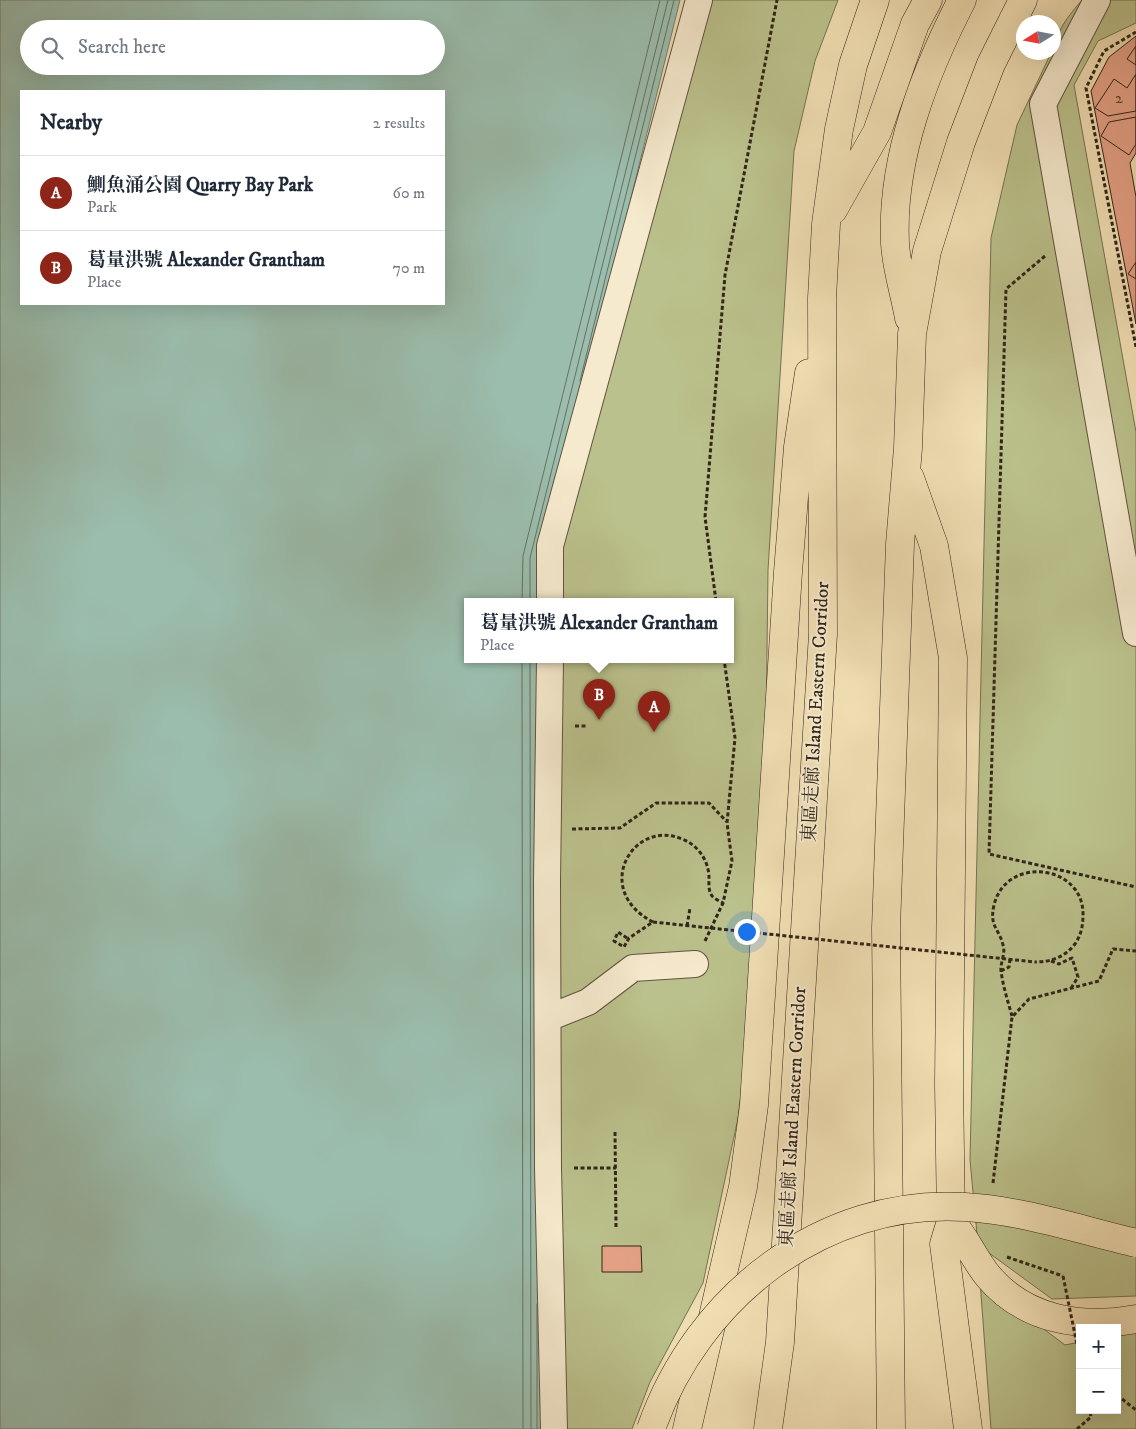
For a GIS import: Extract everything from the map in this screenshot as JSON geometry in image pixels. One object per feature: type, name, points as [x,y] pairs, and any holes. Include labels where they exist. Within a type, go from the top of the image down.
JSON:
[{"type":"highway","name":"東區走廊 Island Eastern Corridor","points":[[768,1429],[780,1342],[823,634],[822,298],[826,224],[839,129],[853,65],[875,0]]},
{"type":"highway","points":[[826,224],[877,132],[915,24],[928,0]]},
{"type":"highway","points":[[912,334],[895,244],[898,170],[923,90],[962,0]]},
{"type":"highway","points":[[890,1429],[886,928],[900,544],[907,470],[912,334],[927,251],[961,142],[991,64],[1025,4]]},
{"type":"highway","points":[[687,1429],[743,1187],[754,1105],[798,447],[822,298]]},
{"type":"highway","points":[[907,470],[934,546],[953,658],[949,1074],[952,1221],[944,1244],[968,1429]]},
{"type":"highway","points":[[651,1429],[680,1364],[696,1339],[725,1304],[745,1285],[785,1256],[809,1241],[842,1227],[902,1211],[965,1207],[995,1210],[1136,1243]]},
{"type":"highway","points":[[952,1221],[966,1239],[988,1276],[1012,1299],[1026,1308],[1052,1317],[1082,1323],[1136,1319]]},
{"type":"highway","points":[[780,1342],[782,1429]]},
{"type":"street","points":[[550,598],[550,546],[699,0]]},
{"type":"street","points":[[1097,0],[1043,104],[1136,633]]},
{"type":"street","points":[[550,663],[548,1168],[554,1429]]},
{"type":"street","points":[[548,1018],[588,1002],[633,968],[695,964]]},
{"type":"path","points":[[716,598],[705,517],[725,275],[777,0]]},
{"type":"path","points":[[1136,32],[1104,51],[1086,88],[1136,347]]},
{"type":"path","points":[[1066,238],[1006,289],[989,854],[1136,886]]},
{"type":"path","points":[[695,964],[723,903],[732,860],[727,823],[735,738],[725,663]]},
{"type":"path","points":[[548,829],[620,828],[656,803],[709,803],[727,823]]},
{"type":"path","points":[[723,903],[713,897],[709,887],[707,865],[698,849],[690,843],[668,835],[653,837],[644,840],[636,846],[627,858],[622,872],[622,881],[629,904],[639,915],[653,922],[687,926],[1010,959],[1051,960],[1065,954],[1078,939],[1083,924],[1084,910],[1079,895],[1072,886],[1060,876],[1046,871],[1031,871],[1021,874],[1003,888],[997,898],[993,922],[996,932],[1004,945],[1001,971],[1012,1017],[993,1185]]},
{"type":"path","points":[[687,926],[690,908]]},
{"type":"path","points":[[627,938],[618,932],[614,941],[624,947],[630,938],[653,922]]},
{"type":"path","points":[[1012,1017],[1029,999],[1099,981],[1113,949],[1136,951]]},
{"type":"path","points":[[1051,960],[1059,964],[1072,958],[1078,978],[1069,990]]},
{"type":"path","points":[[1001,971],[1009,967],[1010,959]]},
{"type":"path","points":[[615,1132],[616,1226]]},
{"type":"path","points":[[548,1168],[616,1168]]},
{"type":"path","points":[[1004,1256],[1063,1276],[1076,1339]]},
{"type":"path","points":[[1121,1398],[1136,1410]]},
{"type":"path","points":[[1077,1429],[1091,1417],[1091,1414]]},
{"type":"green space","points":[[688,0],[838,0],[815,61],[794,151],[768,570],[764,894],[738,1118],[703,1283],[650,1382],[632,1429],[543,1429],[543,663],[734,663],[734,598],[544,598]]},
{"type":"green space","points":[[1082,0],[1136,0],[1136,23],[1098,41],[1074,85],[1136,432],[1136,1296],[1052,1299],[978,1245],[970,1160],[991,238],[1017,125],[1048,60],[1061,60],[1061,29]]},
{"type":"green space","points":[[980,1281],[1065,1345],[1076,1343],[1076,1414],[1121,1414],[1121,1333],[1136,1331],[1136,1429],[991,1429]]},
{"type":"water","points":[[0,0],[680,0],[541,561],[541,598],[464,598],[464,663],[541,663],[542,1429],[0,1429]]},
{"type":"building","points":[[1136,36],[1136,153],[1130,163],[1136,197],[1136,324],[1091,91],[1109,57]]},
{"type":"building","points":[[1136,46],[1136,65],[1127,59]]},
{"type":"building","points":[[1136,74],[1136,111],[1108,116],[1095,108],[1114,79],[1127,88]]},
{"type":"building","points":[[1136,117],[1136,144],[1129,155],[1101,136],[1109,122]]},
{"type":"building","points":[[1136,262],[1136,279],[1128,274]]},
{"type":"building","points":[[602,1246],[641,1246],[642,1272],[602,1272]]},
{"type":"place","name":"葛量洪號 Alexander Grantham","points":[[599,720]]},
{"type":"place","name":"鰂魚涌公園 Quarry Bay Park","points":[[654,732]]}]
